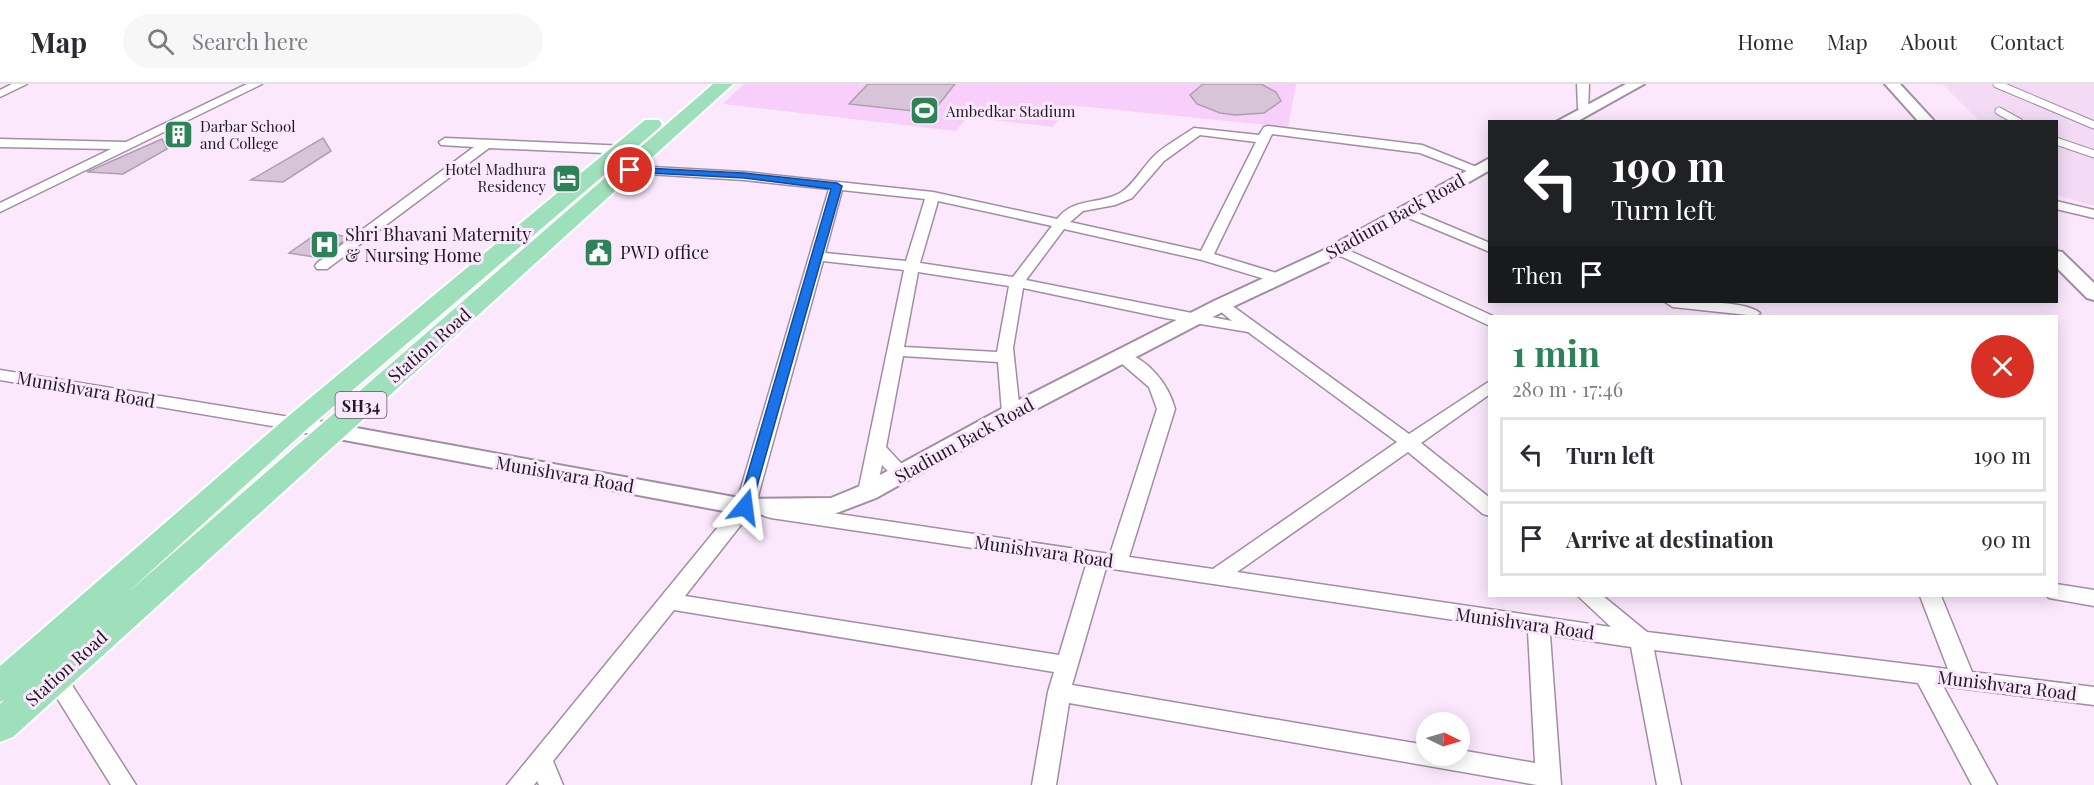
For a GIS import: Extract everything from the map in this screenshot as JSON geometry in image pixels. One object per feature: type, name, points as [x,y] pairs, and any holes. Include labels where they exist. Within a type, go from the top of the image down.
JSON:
[{"type":"main road","name":"Station Road","points":[[0,726],[331,431],[626,160],[699,84]]},
{"type":"main road","name":"Station Road","points":[[0,687],[296,424],[600,167],[650,151],[723,84]]},
{"type":"street","points":[[0,94],[21,84]]},
{"type":"street","points":[[4,204],[133,146],[256,84]]},
{"type":"street","points":[[1583,84],[1584,110]]},
{"type":"street","points":[[1566,120],[1637,84]]},
{"type":"street","points":[[1892,84],[1926,120]]},
{"type":"street","points":[[1011,413],[1005,357],[1017,282],[1070,212],[1079,207],[1110,202],[1127,195],[1159,158],[1190,134],[1207,130],[1263,139]]},
{"type":"street","points":[[1206,256],[1266,132],[1274,130],[1402,146],[1483,167]]},
{"type":"street","points":[[445,142],[626,160],[744,176],[933,196],[1206,256],[1278,278]]},
{"type":"street","points":[[0,143],[133,146]]},
{"type":"street","points":[[322,266],[485,145]]},
{"type":"street","name":"Stadium Back Road","points":[[745,507],[834,506],[868,492],[1011,413],[1221,305],[1337,249],[1483,167]]},
{"type":"street","points":[[519,785],[745,507],[837,186]]},
{"type":"street","points":[[868,492],[912,265],[933,196]]},
{"type":"street","points":[[2058,205],[2094,214]]},
{"type":"street","points":[[1404,211],[1488,247]]},
{"type":"street","points":[[1337,249],[1488,320]]},
{"type":"street","points":[[816,256],[912,265],[1017,282],[1193,321],[1252,328]]},
{"type":"street","points":[[2058,257],[2094,294]]},
{"type":"street","points":[[1680,303],[1752,313]]},
{"type":"street","points":[[1221,305],[1407,441],[1488,507]]},
{"type":"street","points":[[894,351],[1005,357]]},
{"type":"street","points":[[1044,785],[1059,692],[1067,665],[1166,409],[1163,391],[1152,379],[1122,357]]},
{"type":"street","name":"Munishvara Road","points":[[0,375],[296,424],[745,507],[1641,640],[2094,696]]},
{"type":"street","points":[[1216,577],[1407,441],[1488,387]]},
{"type":"street","points":[[876,448],[902,474]]},
{"type":"street","points":[[2058,592],[2094,598]]},
{"type":"street","points":[[1590,597],[1641,640],[1669,785]]},
{"type":"street","points":[[1930,597],[1964,680]]},
{"type":"street","points":[[669,601],[1067,665]]},
{"type":"street","points":[[1470,764],[1549,780],[1538,625]]},
{"type":"street","points":[[1925,675],[1985,785]]},
{"type":"street","points":[[55,677],[124,785]]},
{"type":"street","points":[[1059,692],[1416,753]]},
{"type":"street","points":[[540,759],[551,785]]},
{"type":"lane","points":[[1997,84],[2094,125]]},
{"type":"lane","points":[[1999,111],[2015,120]]},
{"type":"lane","points":[[2058,142],[2094,154]]},
{"type":"shaded area","name":"Ambedkar Stadium","points":[[744,84],[1296,84],[1288,127],[1068,105],[1053,127],[967,117],[956,131],[723,104]]},
{"type":"shaded area","points":[[1942,84],[2094,84],[2094,206],[2058,195],[2058,120],[1978,120]]},
{"type":"building","points":[[868,84],[955,84],[932,113],[849,104]]},
{"type":"building","points":[[1203,84],[1261,84],[1276,92],[1281,101],[1264,113],[1235,115],[1220,113],[1197,104],[1190,95]]},
{"type":"building","points":[[323,138],[331,151],[283,182],[251,180]]},
{"type":"building","points":[[162,139],[167,149],[123,174],[87,172]]},
{"type":"building","points":[[319,232],[349,237],[320,258],[289,253]]},
{"type":"place","name":"Ambedkar Stadium","points":[[925,111]]},
{"type":"place","name":"Darbar School and College","points":[[179,135]]},
{"type":"place","name":"Hotel Madhura Residency","points":[[567,178]]},
{"type":"place","name":"Shri Bhavani Maternity & Nursing Home","points":[[324,244]]},
{"type":"place","name":"PWD office","points":[[599,252]]},
{"type":"route","points":[[630,170],[744,176],[837,186],[745,507]]}]
